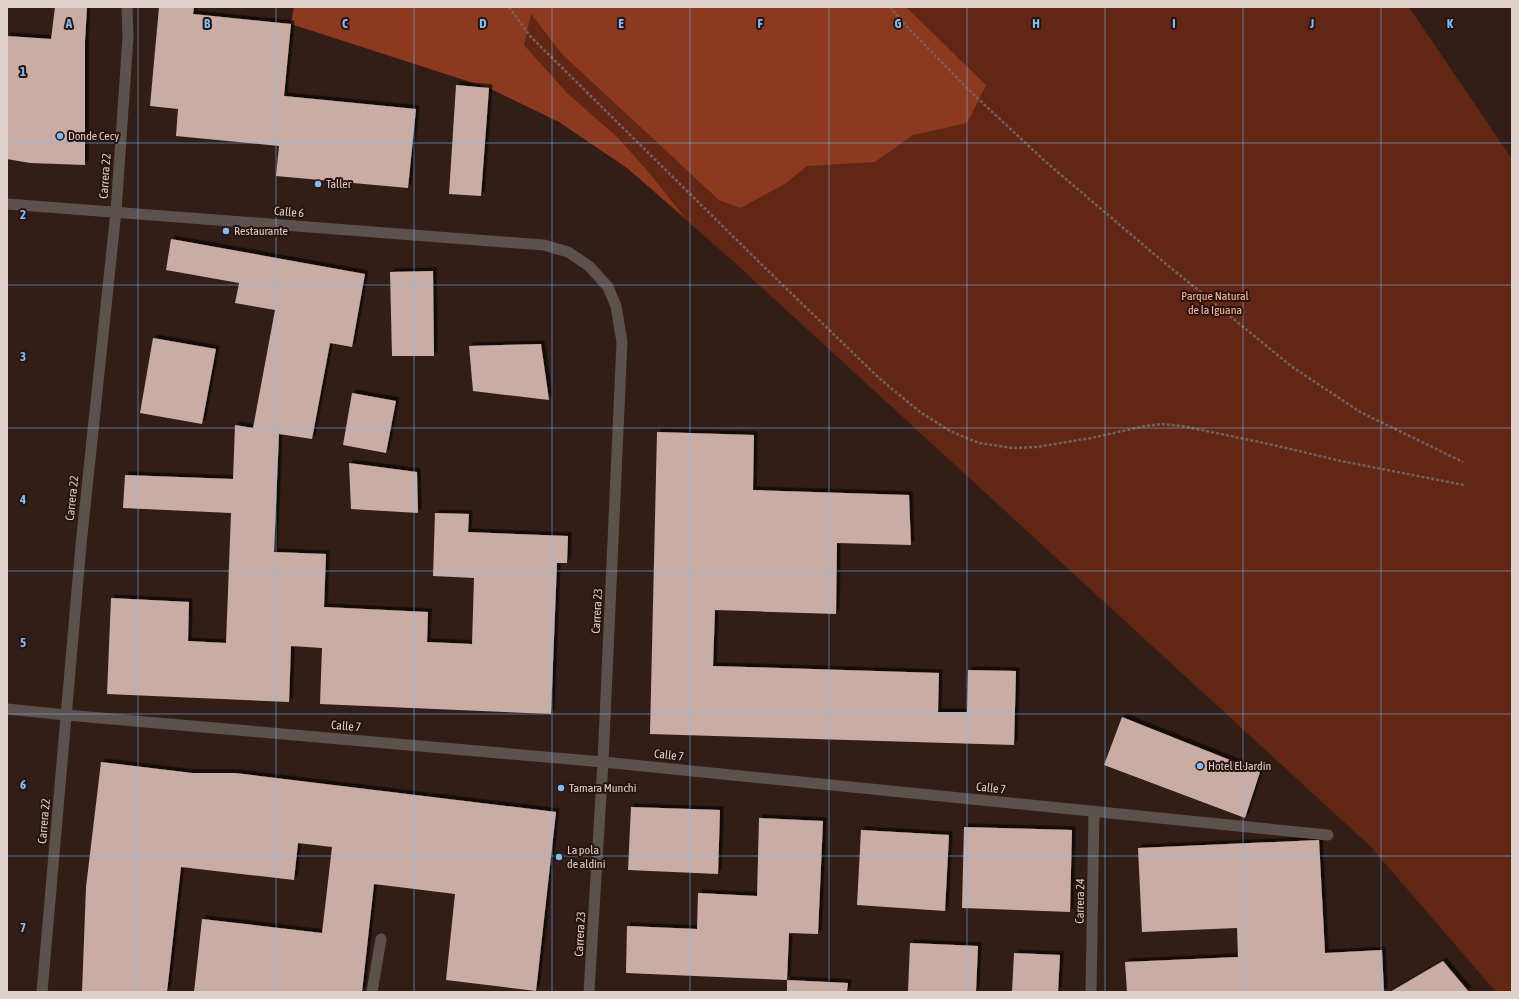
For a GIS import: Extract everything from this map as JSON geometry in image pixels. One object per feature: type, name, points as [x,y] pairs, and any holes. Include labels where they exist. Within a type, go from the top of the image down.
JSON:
[{"type":"street","name":"Carrera 22","points":[[42,992],[81,544],[116,212],[128,37],[127,7]]},
{"type":"street","name":"Calle 6","points":[[7,204],[544,245],[568,252]]},
{"type":"street","name":"Carrera 23","points":[[568,252],[589,266],[608,287],[616,306],[622,342],[603,762],[589,992]]},
{"type":"street","name":"Calle 7","points":[[7,710],[603,762],[1328,835]]},
{"type":"street","name":"Carrera 24","points":[[1091,992],[1094,811]]},
{"type":"street","points":[[372,992],[381,939]]},
{"type":"path","points":[[508,7],[530,36],[879,378],[920,412],[950,431],[979,443],[1012,448],[1038,447],[1091,438],[1145,426],[1162,424],[1182,426],[1341,461],[1464,485]]},
{"type":"path","points":[[890,7],[911,31],[974,95],[1047,163],[1154,254],[1291,366],[1360,412],[1463,462]]},
{"type":"green space","name":"Parque Natural de la Iguana","points":[[294,7],[1409,7],[1512,159],[1512,992],[1496,992],[1370,846],[735,263],[627,168],[559,122],[489,88],[291,24]]},
{"type":"shaded area","points":[[294,7],[906,7],[986,85],[967,123],[913,135],[875,162],[807,166],[785,184],[740,208],[719,200],[562,54],[531,14],[524,45],[568,94],[616,136],[646,169],[685,218],[627,168],[559,122],[489,88],[291,24]]},
{"type":"building","points":[[55,7],[87,7],[85,41],[85,165],[30,163],[7,159],[7,36],[51,39]]},
{"type":"building","points":[[159,7],[194,7],[193,14],[291,24],[284,96],[416,109],[408,188],[276,176],[279,146],[176,136],[178,109],[150,106]]},
{"type":"building","points":[[456,85],[489,88],[481,196],[449,194]]},
{"type":"building","points":[[171,239],[365,274],[352,347],[330,343],[312,439],[279,434],[274,552],[326,554],[324,607],[428,612],[427,642],[472,644],[474,578],[433,576],[435,513],[469,514],[468,532],[568,536],[567,563],[557,563],[551,714],[320,704],[322,648],[291,646],[289,702],[107,694],[111,598],[189,602],[188,641],[226,643],[231,513],[123,508],[125,475],[233,479],[235,425],[253,428],[275,310],[235,303],[239,283],[166,270]]},
{"type":"building","points":[[433,271],[434,356],[392,356],[390,272]]},
{"type":"building","points":[[153,338],[216,349],[202,424],[140,413]]},
{"type":"building","points":[[541,344],[549,400],[473,391],[469,346]]},
{"type":"building","points":[[352,393],[396,401],[386,453],[343,445]]},
{"type":"building","points":[[657,432],[754,435],[753,490],[909,495],[911,545],[837,543],[836,614],[715,610],[713,666],[939,673],[938,712],[967,712],[968,670],[1016,671],[1014,745],[650,734]]},
{"type":"building","points":[[349,463],[417,472],[418,513],[351,509]]},
{"type":"building","points":[[1122,717],[1260,772],[1245,818],[1104,765]]},
{"type":"building","points":[[101,762],[192,773],[235,773],[556,812],[536,991],[446,980],[455,894],[374,884],[362,992],[194,992],[202,919],[322,933],[332,847],[298,843],[294,880],[181,867],[167,992],[82,992],[86,887]]},
{"type":"building","points":[[631,807],[720,810],[718,874],[628,870]]},
{"type":"building","points":[[759,818],[823,821],[818,934],[789,933],[787,980],[626,973],[627,926],[697,929],[698,893],[757,896]]},
{"type":"building","points":[[964,827],[1072,830],[1070,912],[962,908]]},
{"type":"building","points":[[861,830],[949,835],[945,911],[857,905]]},
{"type":"building","points":[[1319,840],[1325,953],[1382,950],[1384,992],[1127,992],[1125,962],[1238,957],[1237,928],[1142,932],[1138,848]]},
{"type":"building","points":[[910,943],[978,946],[976,992],[908,992]]},
{"type":"building","points":[[1014,953],[1060,955],[1058,992],[1012,992]]},
{"type":"building","points":[[1443,961],[1469,992],[1390,992]]},
{"type":"building","points":[[787,980],[848,983],[847,992],[787,992]]},
{"type":"place","name":"Donde Cecy","points":[[60,136]]},
{"type":"place","name":"Taller","points":[[318,184]]},
{"type":"place","name":"Restaurante","points":[[226,231]]},
{"type":"place","name":"Hotel El Jardin","points":[[1200,766]]},
{"type":"place","name":"Tamara Munchi","points":[[561,788]]},
{"type":"place","name":"La pola de aldini","points":[[559,857]]}]
